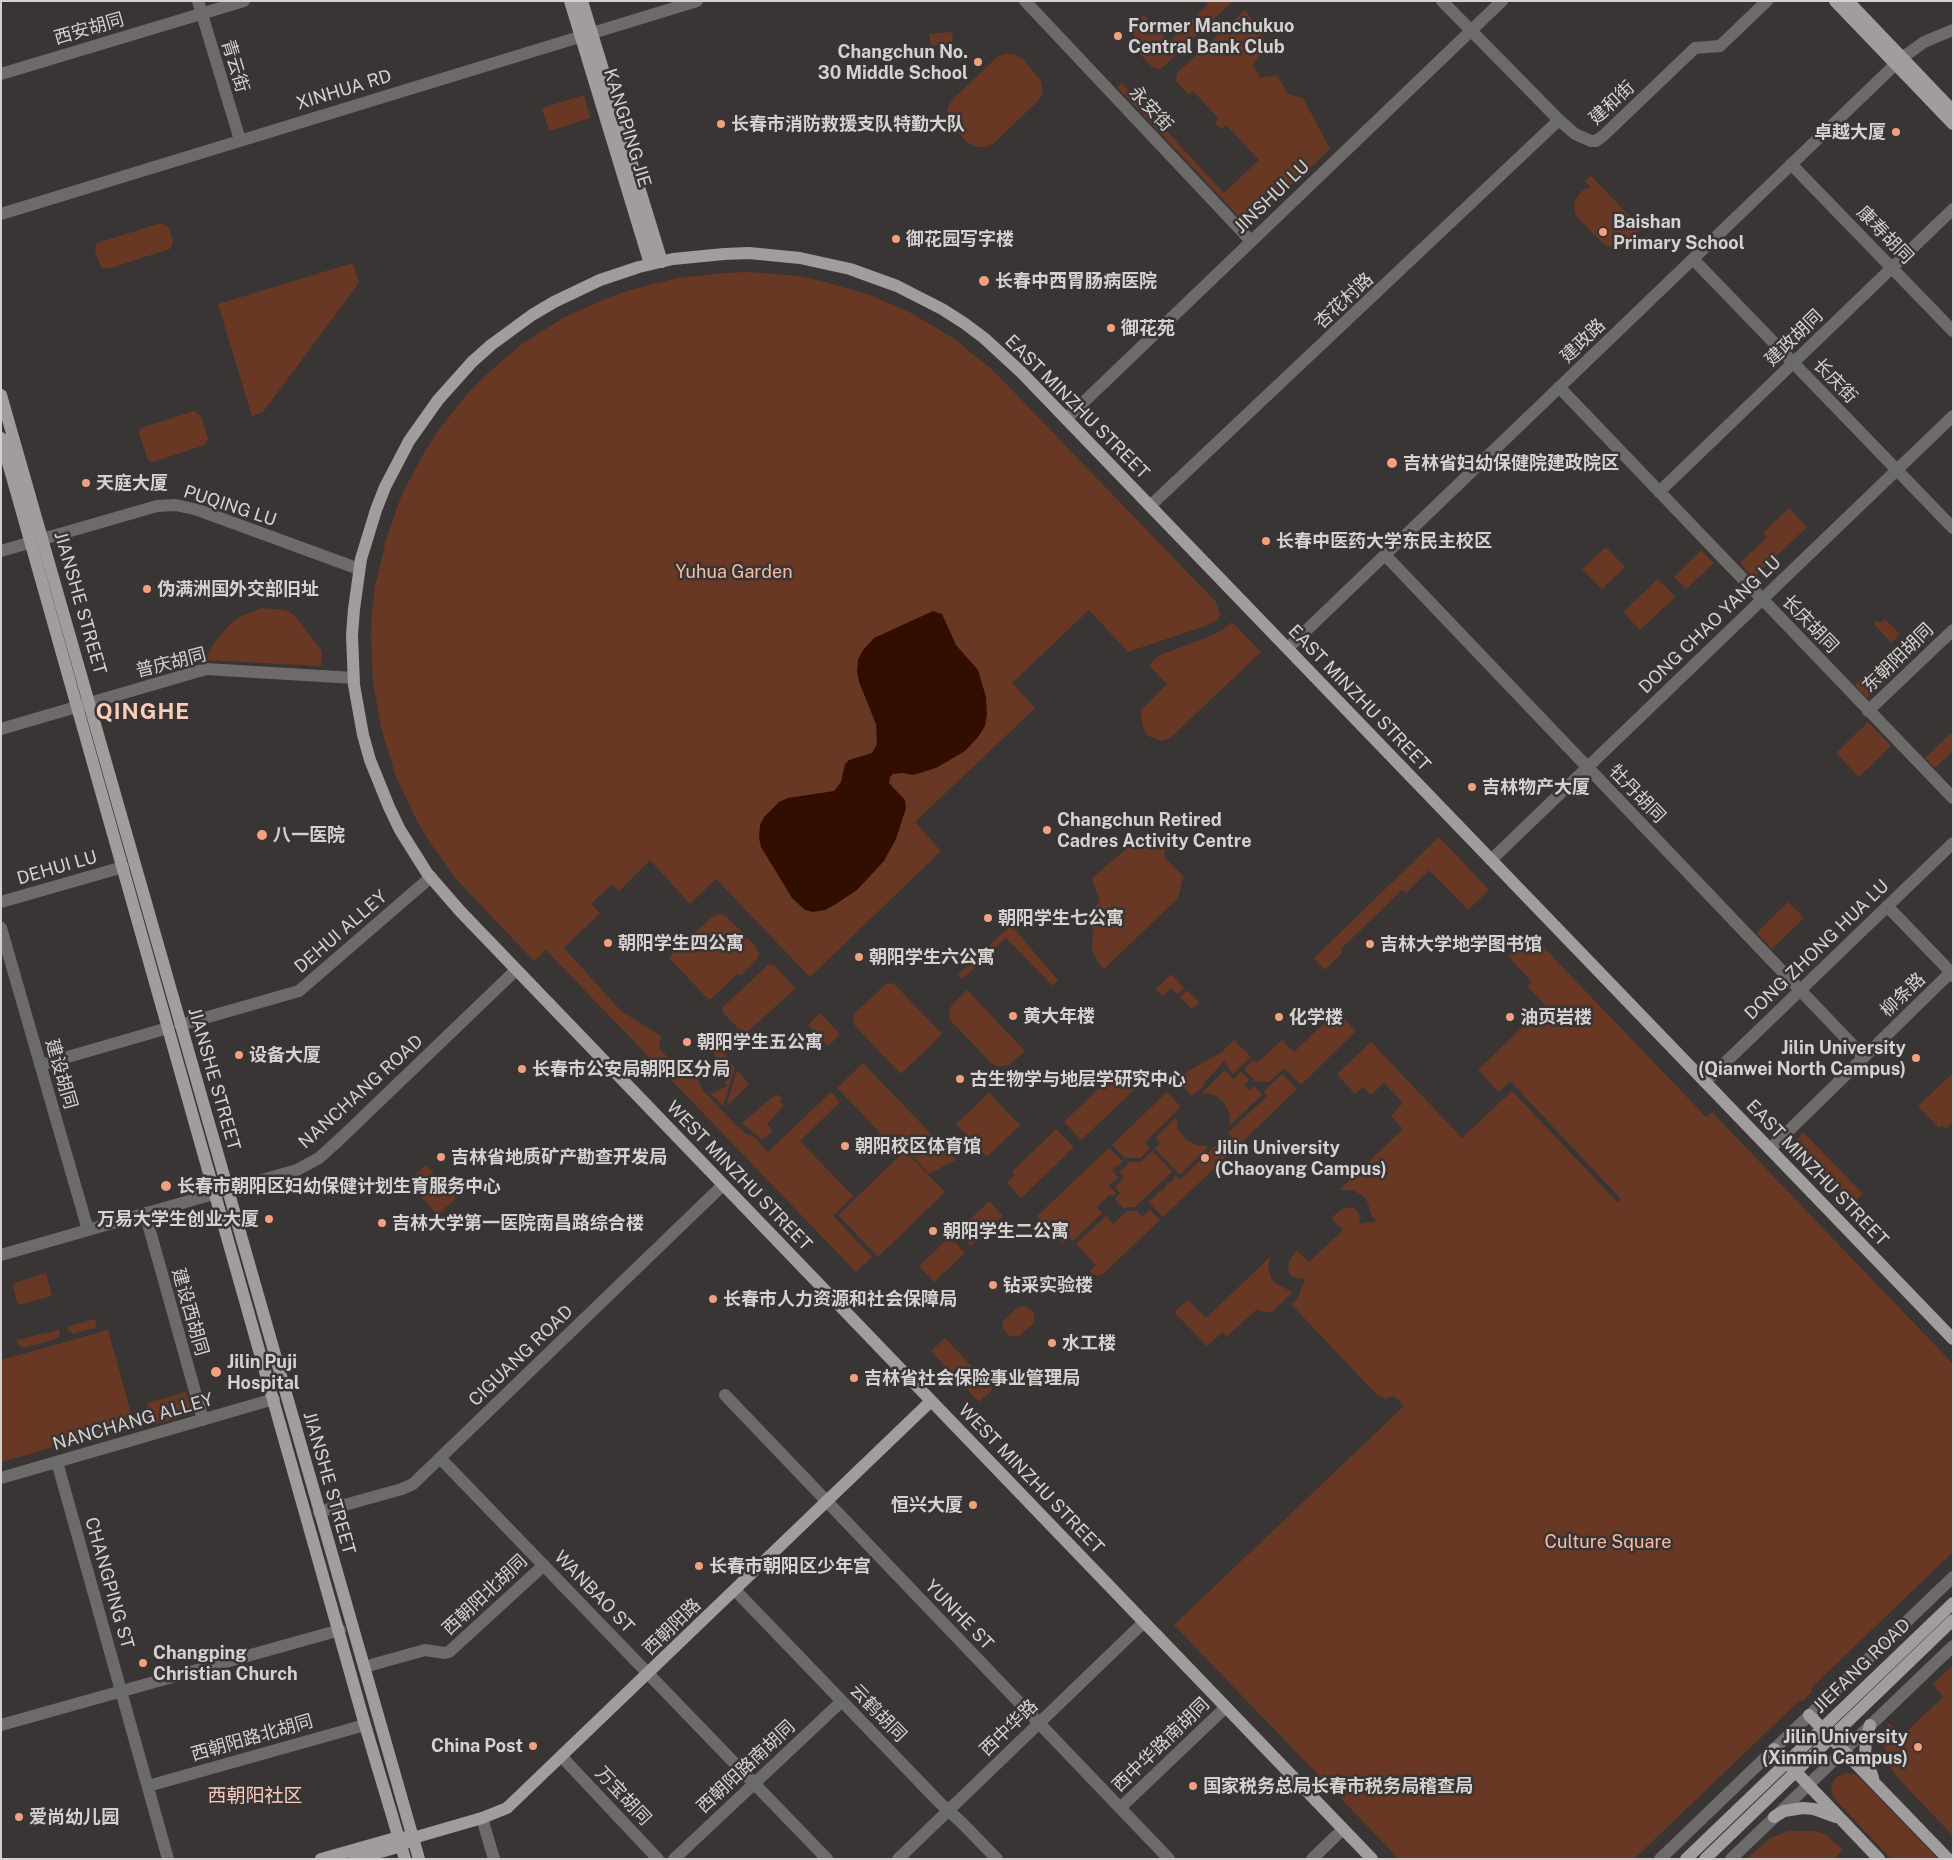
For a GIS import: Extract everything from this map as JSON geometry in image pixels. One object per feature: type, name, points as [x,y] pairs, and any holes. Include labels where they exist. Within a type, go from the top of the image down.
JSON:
[{"type":"main road","name":"KANGPING JIE","points":[[570,1],[587,35]]},
{"type":"main road","name":"KANGPING JIE","points":[[582,1],[587,35],[656,263]]},
{"type":"main road","points":[[1835,1],[1953,111]]},
{"type":"main road","points":[[1848,1],[1953,124]]},
{"type":"main road","name":"EAST MINZHU STREET","points":[[656,263],[724,254],[775,255],[825,262],[874,276],[920,297],[964,323],[1003,355],[1066,418],[1953,1339]]},
{"type":"main road","name":"WEST MINZHU STREET","points":[[656,263],[600,280],[554,302],[498,340],[454,380],[422,420],[396,464],[376,510],[360,569],[353,618],[354,678],[363,735],[379,784],[400,830],[431,877],[460,911],[1372,1859]]},
{"type":"main road","name":"JIANSHE STREET","points":[[1,395],[38,540],[221,1191],[319,1512],[419,1859]]},
{"type":"main road","name":"JIANSHE STREET","points":[[1,438],[38,540]]},
{"type":"main road","name":"JIANSHE STREET","points":[[84,705],[123,867],[174,1026]]},
{"type":"main road","name":"JIANSHE STREET","points":[[221,1191],[274,1399],[365,1725],[405,1859]]},
{"type":"main road","name":"西朝阳路","points":[[400,1841],[482,1818],[507,1808],[931,1401]]},
{"type":"main road","name":"JIEFANG ROAD","points":[[1705,1859],[1791,1767],[1953,1603]]},
{"type":"main road","name":"JIEFANG ROAD","points":[[1826,1733],[1953,1620]]},
{"type":"main road","points":[[1810,1715],[1948,1859]]},
{"type":"main road","points":[[1870,1725],[1865,1754],[1874,1782]]},
{"type":"main road","points":[[1774,1749],[1879,1859]]},
{"type":"main road","name":"JIEFANG ROAD","points":[[1686,1859],[1791,1767]]},
{"type":"main road","points":[[1774,1817],[1784,1811],[1804,1808],[1814,1809],[1840,1818]]},
{"type":"main road","points":[[321,1859],[400,1841]]},
{"type":"main road","points":[[355,1859],[400,1841]]},
{"type":"street","name":"青云街","points":[[198,1],[240,140]]},
{"type":"street","name":"西安胡同","points":[[1,74],[244,1]]},
{"type":"street","name":"XINHUA RD","points":[[1,214],[697,1]]},
{"type":"street","name":"永安街","points":[[1025,1],[1251,241]]},
{"type":"street","name":"建和街","points":[[1442,1],[1559,120],[1583,139],[1591,141],[1600,139],[1695,48],[1720,46],[1767,1]]},
{"type":"street","name":"JINSHUI LU","points":[[1066,418],[1502,1]]},
{"type":"street","name":"建政路","points":[[1288,648],[1898,61],[1924,42],[1953,30]]},
{"type":"street","name":"杏花村路","points":[[1150,506],[1559,120]]},
{"type":"street","name":"康寿胡同","points":[[1791,164],[1953,331]]},
{"type":"street","name":"建政胡同","points":[[1659,492],[1953,209]]},
{"type":"street","name":"长庆街","points":[[1693,259],[1953,528]]},
{"type":"street","name":"长庆胡同","points":[[1559,387],[1953,798]]},
{"type":"street","name":"DONG CHAO YANG LU","points":[[1491,860],[1953,416]]},
{"type":"street","name":"PUQING LU","points":[[1,551],[157,506],[176,505],[198,510],[360,569]]},
{"type":"street","name":"牡丹胡同","points":[[1385,556],[1864,1057]]},
{"type":"street","name":"东朝阳胡同","points":[[1868,711],[1953,630]]},
{"type":"street","name":"普庆胡同","points":[[1,729],[210,669],[354,678]]},
{"type":"street","name":"DONG ZHONG HUA LU","points":[[1705,1082],[1953,843]]},
{"type":"street","name":"DEHUI LU","points":[[1,902],[123,867]]},
{"type":"street","name":"DEHUI ALLEY","points":[[40,1065],[299,991],[431,877]]},
{"type":"street","points":[[1887,906],[1952,973]]},
{"type":"street","name":"建设胡同","points":[[1,928],[88,1230]]},
{"type":"street","name":"NANCHANG ROAD","points":[[1,1255],[297,1170],[319,1158],[516,970]]},
{"type":"street","name":"柳条路","points":[[1770,1149],[1952,973]]},
{"type":"street","name":"CIGUANG ROAD","points":[[319,1512],[402,1489],[413,1484],[724,1185]]},
{"type":"street","name":"建设西胡同","points":[[144,1213],[203,1420]]},
{"type":"street","name":"YUNHE ST","points":[[726,1395],[826,1502],[1169,1859]]},
{"type":"street","name":"NANCHANG ALLEY","points":[[1,1478],[274,1399]]},
{"type":"street","name":"WANBAO ST","points":[[440,1458],[827,1859]]},
{"type":"street","name":"CHANGPING ST","points":[[57,1462],[168,1859]]},
{"type":"street","name":"西朝阳北胡同","points":[[364,1667],[425,1650],[449,1652],[544,1565]]},
{"type":"street","points":[[1660,1859],[1953,1577]]},
{"type":"street","name":"云鹤胡同","points":[[735,1590],[997,1859]]},
{"type":"street","name":"西中华路","points":[[898,1859],[1144,1622]]},
{"type":"street","points":[[1,1725],[340,1630]]},
{"type":"street","points":[[1731,1859],[1953,1646]]},
{"type":"street","name":"西朝阳路南胡同","points":[[674,1859],[842,1701]]},
{"type":"street","name":"西中华路南胡同","points":[[1120,1808],[1226,1707]]},
{"type":"street","name":"西朝阳路北胡同","points":[[148,1786],[365,1725]]},
{"type":"street","name":"万宝胡同","points":[[562,1757],[658,1859]]},
{"type":"street","points":[[482,1818],[494,1859]]},
{"type":"street","points":[[1312,1859],[1343,1829]]},
{"type":"green space","points":[[1206,1],[1233,1],[1164,66],[1160,69],[1152,67],[1137,51],[1143,45],[1129,30],[1144,15],[1169,42],[1208,4]]},
{"type":"green space","points":[[1245,10],[1268,44],[1253,65],[1260,78],[1277,75],[1288,94],[1303,98],[1330,149],[1252,222],[1241,219],[1117,87],[1122,83],[1224,193],[1259,160],[1226,125],[1221,129],[1215,123],[1219,119],[1193,91],[1189,95],[1176,81],[1177,73]]},
{"type":"green space","points":[[952,32],[953,44],[931,46],[929,34]]},
{"type":"green space","points":[[1004,54],[1013,54],[1022,58],[1041,81],[1043,92],[1038,101],[994,143],[986,147],[976,147],[967,142],[951,125],[947,116],[948,107],[953,99],[997,57]]},
{"type":"green space","points":[[584,95],[590,118],[549,131],[542,108]]},
{"type":"green space","points":[[1591,176],[1642,229],[1635,233],[1631,241],[1617,249],[1606,246],[1576,216],[1574,205],[1576,199],[1582,191],[1591,187],[1585,181]]},
{"type":"green space","points":[[161,223],[169,228],[173,242],[170,249],[107,269],[101,267],[95,250],[97,243]]},
{"type":"green space","points":[[353,263],[359,283],[263,412],[252,416],[218,304]]},
{"type":"green space","name":"Yuhua Garden","points":[[749,272],[797,276],[867,294],[911,313],[953,338],[990,368],[1008,386],[1216,602],[1220,615],[1218,619],[1205,626],[1128,652],[1089,610],[1012,683],[1035,708],[915,822],[941,851],[810,977],[716,879],[690,904],[650,860],[619,891],[612,884],[591,904],[600,913],[564,948],[621,1011],[661,1036],[659,1048],[671,1061],[684,1056],[703,1090],[730,1119],[746,1134],[753,1136],[768,1152],[831,1092],[840,1102],[800,1141],[853,1196],[833,1216],[872,1257],[856,1272],[546,950],[534,961],[456,879],[417,821],[396,777],[382,731],[373,683],[372,611],[375,587],[386,540],[402,494],[425,451],[468,393],[522,344],[563,318],[607,298],[677,278]]},
{"type":"green space","points":[[194,411],[201,416],[208,439],[205,445],[152,462],[148,460],[139,434],[141,428]]},
{"type":"green space","points":[[1789,508],[1807,527],[1753,578],[1740,563],[1767,537],[1763,533]]},
{"type":"green space","points":[[1606,547],[1625,567],[1602,589],[1582,569]]},
{"type":"green space","points":[[1701,550],[1714,563],[1686,589],[1674,577]]},
{"type":"green space","points":[[1658,579],[1675,597],[1640,630],[1623,612]]},
{"type":"green space","points":[[262,608],[285,610],[294,615],[322,651],[321,666],[205,660],[213,645],[229,625],[239,617]]},
{"type":"green space","points":[[1885,619],[1900,634],[1891,643],[1874,624],[1877,621],[1880,623]]},
{"type":"green space","points":[[1232,622],[1261,652],[1169,739],[1162,741],[1148,736],[1144,730],[1140,711],[1167,684],[1149,665],[1158,656],[1208,637],[1221,631]]},
{"type":"green space","points":[[1893,649],[1906,661],[1895,672],[1883,659]]},
{"type":"green space","points":[[1876,665],[1888,678],[1867,698],[1855,685]]},
{"type":"green space","points":[[1868,722],[1891,746],[1859,777],[1836,753]]},
{"type":"green space","points":[[1951,733],[1953,735],[1953,751],[1935,768],[1925,758]]},
{"type":"green space","points":[[1150,833],[1165,847],[1164,857],[1183,876],[1178,898],[1104,969],[1098,963],[1092,950],[1093,928],[1084,918],[1100,902],[1092,878],[1131,845]]},
{"type":"green space","points":[[1439,837],[1489,890],[1468,910],[1429,870],[1406,893],[1402,890],[1341,949],[1343,952],[1325,970],[1314,958]]},
{"type":"green space","points":[[1788,902],[1804,918],[1772,949],[1757,933]]},
{"type":"green space","points":[[720,914],[726,916],[756,947],[759,955],[741,975],[737,974],[711,999],[708,999],[670,959],[670,956],[712,917]]},
{"type":"green space","points":[[1011,925],[1058,980],[1053,986],[1006,938],[962,979],[958,975]]},
{"type":"green space","name":"Culture Square","points":[[1531,934],[1706,1117],[1712,1112],[1953,1364],[1953,1552],[1812,1687],[1812,1692],[1802,1701],[1800,1700],[1634,1859],[1399,1859],[1174,1625],[1404,1406],[1394,1396],[1385,1399],[1377,1395],[1291,1304],[1298,1298],[1305,1279],[1292,1277],[1288,1271],[1289,1261],[1297,1251],[1309,1262],[1343,1230],[1331,1218],[1342,1209],[1351,1207],[1359,1214],[1360,1224],[1377,1221],[1372,1216],[1367,1201],[1363,1196],[1353,1190],[1339,1190],[1403,1129],[1391,1116],[1403,1103],[1384,1083],[1371,1095],[1363,1087],[1355,1094],[1337,1074],[1371,1042],[1462,1138],[1512,1091],[1617,1202],[1621,1199],[1510,1081],[1499,1092],[1478,1070],[1545,1005],[1527,986],[1532,982],[1508,956]]},
{"type":"green space","points":[[769,964],[774,965],[795,989],[747,1032],[739,1029],[723,1013],[723,1007]]},
{"type":"green space","points":[[1171,974],[1184,988],[1178,994],[1171,988],[1163,996],[1156,989]]},
{"type":"green space","points":[[891,983],[942,1034],[901,1074],[855,1026],[853,1020],[854,1014],[886,984]]},
{"type":"green space","points":[[967,990],[1025,1051],[1009,1065],[999,1067],[991,1063],[951,1021],[949,1015],[951,1006]]},
{"type":"green space","points":[[1187,990],[1199,1002],[1192,1009],[1180,997]]},
{"type":"green space","points":[[1337,1011],[1356,1031],[1301,1085],[1284,1068],[1269,1082],[1255,1081],[1244,1069],[1253,1060],[1257,1063],[1282,1040],[1294,1052]]},
{"type":"green space","points":[[820,1013],[838,1032],[839,1036],[828,1046],[808,1025]]},
{"type":"green space","points":[[727,1032],[734,1041],[724,1053],[735,1068],[723,1106],[709,1092],[713,1093],[727,1086],[725,1082],[729,1080],[707,1041],[709,1039],[722,1046]]},
{"type":"green space","points":[[1234,1040],[1251,1057],[1233,1074],[1224,1061],[1204,1083],[1205,1085],[1192,1096],[1178,1081],[1188,1071],[1222,1052]]},
{"type":"green space","points":[[863,1063],[956,1160],[929,1174],[903,1146],[898,1151],[837,1088]]},
{"type":"green space","points":[[737,1070],[749,1084],[728,1105],[727,1104]]},
{"type":"green space","points":[[1225,1070],[1233,1079],[1241,1072],[1249,1080],[1244,1085],[1250,1090],[1254,1086],[1262,1095],[1229,1126],[1230,1116],[1225,1104],[1215,1095],[1202,1093]]},
{"type":"green space","points":[[1116,1072],[1134,1090],[1081,1140],[1064,1122]]},
{"type":"green space","points":[[1953,1073],[1953,1122],[1946,1129],[1942,1125],[1939,1128],[1918,1106]]},
{"type":"green space","points":[[1282,1074],[1297,1089],[1239,1145],[1228,1133],[1267,1096],[1264,1091]]},
{"type":"green space","points":[[1167,1092],[1180,1106],[1178,1110],[1145,1142],[1150,1149],[1140,1158],[1125,1158],[1112,1145]]},
{"type":"green space","points":[[989,1093],[1020,1125],[987,1157],[956,1124]]},
{"type":"green space","points":[[776,1094],[782,1099],[780,1102],[784,1106],[767,1124],[773,1131],[762,1140],[742,1123]]},
{"type":"green space","points":[[1176,1117],[1178,1129],[1186,1140],[1197,1145],[1207,1146],[1180,1175],[1155,1149],[1160,1143],[1155,1138]]},
{"type":"green space","points":[[1056,1129],[1074,1147],[1021,1198],[1007,1183],[1015,1175],[1012,1172]]},
{"type":"green space","points":[[1803,1132],[1863,1194],[1853,1202],[1797,1144],[1798,1138]]},
{"type":"green space","points":[[1217,1144],[1228,1155],[1163,1217],[1148,1201],[1164,1190],[1167,1183],[1172,1182],[1175,1175],[1180,1180]]},
{"type":"green space","points":[[1109,1148],[1123,1162],[1112,1170],[1118,1177],[1109,1186],[1116,1193],[1112,1196],[1110,1195],[1097,1207],[1102,1213],[1073,1241],[1069,1238],[1063,1244],[1037,1216]]},
{"type":"green space","points":[[905,1151],[945,1192],[878,1257],[838,1215]]},
{"type":"green space","points":[[1152,1151],[1172,1172],[1135,1207],[1123,1208],[1115,1199],[1120,1193],[1115,1187],[1124,1178],[1119,1172],[1130,1162],[1141,1162]]},
{"type":"green space","points":[[426,1165],[456,1198],[438,1215],[407,1182]]},
{"type":"green space","points":[[989,1201],[1003,1216],[971,1246],[957,1232]]},
{"type":"green space","points":[[1150,1210],[1160,1220],[1103,1274],[1098,1276],[1093,1274],[1090,1271],[1096,1265],[1076,1244],[1106,1216],[1113,1224],[1127,1211],[1137,1211],[1142,1217]]},
{"type":"green space","points":[[950,1237],[965,1253],[934,1282],[919,1266]]},
{"type":"green space","points":[[1271,1256],[1268,1266],[1272,1280],[1293,1292],[1271,1313],[1256,1310],[1227,1336],[1223,1332],[1207,1346],[1174,1312],[1188,1300],[1206,1318]]},
{"type":"green space","points":[[46,1273],[52,1296],[18,1305],[13,1286],[14,1283]]},
{"type":"green space","points":[[1025,1306],[1034,1312],[1034,1323],[1018,1337],[1009,1336],[1003,1328],[1003,1321],[1018,1307]]},
{"type":"green space","points":[[95,1319],[97,1327],[73,1334],[68,1330],[67,1327]]},
{"type":"green space","points":[[59,1330],[60,1335],[56,1339],[23,1348],[16,1340]]},
{"type":"green space","points":[[108,1330],[134,1424],[1,1462],[1,1360]]},
{"type":"green space","points":[[945,1338],[993,1389],[979,1402],[931,1351]]},
{"type":"green space","points":[[186,1392],[192,1414],[153,1425],[147,1403]]},
{"type":"green space","name":"Jilin University (Xinmin Campus)","points":[[1953,1665],[1953,1836],[1897,1777],[1889,1765],[1883,1742],[1889,1723],[1902,1736],[1943,1697],[1933,1684]]},
{"type":"green space","points":[[1846,1773],[1860,1778],[1938,1859],[1891,1859],[1833,1797],[1831,1791],[1833,1781]]},
{"type":"green space","points":[[1788,1831],[1813,1831],[1825,1834],[1843,1850],[1834,1859],[1747,1859],[1770,1838]]},
{"type":"shaded area","points":[[933,611],[942,614],[956,645],[978,670],[986,697],[987,715],[985,726],[965,751],[936,768],[913,775],[902,773],[893,774],[890,777],[889,783],[905,800],[906,808],[896,839],[884,861],[857,890],[836,904],[825,910],[813,912],[805,910],[792,898],[761,847],[759,838],[760,825],[764,817],[779,802],[788,798],[834,791],[841,782],[845,764],[849,760],[872,753],[877,744],[876,724],[859,682],[857,672],[858,659],[874,638]]},
{"type":"place","name":"Former Manchukuo Central Bank Club","points":[[1118,36]]},
{"type":"place","name":"Changchun No. 30 Middle School","points":[[978,62]]},
{"type":"place","name":"长春市消防救援支队特勤大队","points":[[721,124]]},
{"type":"place","name":"卓越大厦","points":[[1896,132]]},
{"type":"place","name":"Baishan Primary School","points":[[1603,232]]},
{"type":"place","name":"御花园写字楼","points":[[896,239]]},
{"type":"place","name":"长春中西胃肠病医院","points":[[984,281]]},
{"type":"place","name":"御花苑","points":[[1111,328]]},
{"type":"place","name":"吉林省妇幼保健院建政院区","points":[[1392,463]]},
{"type":"place","name":"天庭大厦","points":[[86,483]]},
{"type":"place","name":"长春中医药大学东民主校区","points":[[1266,541]]},
{"type":"place","name":"伪满洲国外交部旧址","points":[[147,589]]},
{"type":"place","name":"吉林物产大厦","points":[[1472,787]]},
{"type":"place","name":"Changchun Retired Cadres Activity Centre","points":[[1047,830]]},
{"type":"place","name":"八一医院","points":[[262,835]]},
{"type":"place","name":"朝阳学生七公寓","points":[[988,918]]},
{"type":"place","name":"朝阳学生四公寓","points":[[608,943]]},
{"type":"place","name":"吉林大学地学图书馆","points":[[1370,944]]},
{"type":"place","name":"朝阳学生六公寓","points":[[859,957]]},
{"type":"place","name":"黄大年楼","points":[[1013,1016]]},
{"type":"place","name":"化学楼","points":[[1279,1017]]},
{"type":"place","name":"油页岩楼","points":[[1510,1017]]},
{"type":"place","name":"朝阳学生五公寓","points":[[687,1042]]},
{"type":"place","name":"设备大厦","points":[[239,1055]]},
{"type":"place","name":"Jilin University (Qianwei North Campus)","points":[[1916,1058]]},
{"type":"place","name":"长春市公安局朝阳区分局","points":[[522,1069]]},
{"type":"place","name":"古生物学与地层学研究中心","points":[[960,1079]]},
{"type":"place","name":"朝阳校区体育馆","points":[[845,1146]]},
{"type":"place","name":"吉林省地质矿产勘查开发局","points":[[441,1157]]},
{"type":"place","name":"Jilin University (Chaoyang Campus)","points":[[1205,1158]]},
{"type":"place","name":"长春市朝阳区妇幼保健计划生育服务中心","points":[[166,1186]]},
{"type":"place","name":"万易大学生创业大厦","points":[[269,1219]]},
{"type":"place","name":"吉林大学第一医院南昌路综合楼","points":[[382,1223]]},
{"type":"place","name":"朝阳学生二公寓","points":[[933,1231]]},
{"type":"place","name":"钻采实验楼","points":[[993,1285]]},
{"type":"place","name":"长春市人力资源和社会保障局","points":[[713,1299]]},
{"type":"place","name":"水工楼","points":[[1052,1343]]},
{"type":"place","name":"Jilin Puji Hospital","points":[[216,1372]]},
{"type":"place","name":"吉林省社会保险事业管理局","points":[[854,1378]]},
{"type":"place","name":"恒兴大厦","points":[[973,1505]]},
{"type":"place","name":"长春市朝阳区少年宫","points":[[699,1566]]},
{"type":"place","name":"Changping Christian Church","points":[[143,1663]]},
{"type":"place","name":"China Post","points":[[533,1746]]},
{"type":"place","name":"Jilin University (Xinmin Campus)","points":[[1918,1747]]},
{"type":"place","name":"国家税务总局长春市税务局稽查局","points":[[1193,1786]]},
{"type":"place","name":"爱尚幼儿园","points":[[19,1817]]},
{"type":"district","name":"QINGHE","points":[[143,712]]},
{"type":"district","name":"西朝阳社区","points":[[255,1796]]}]
